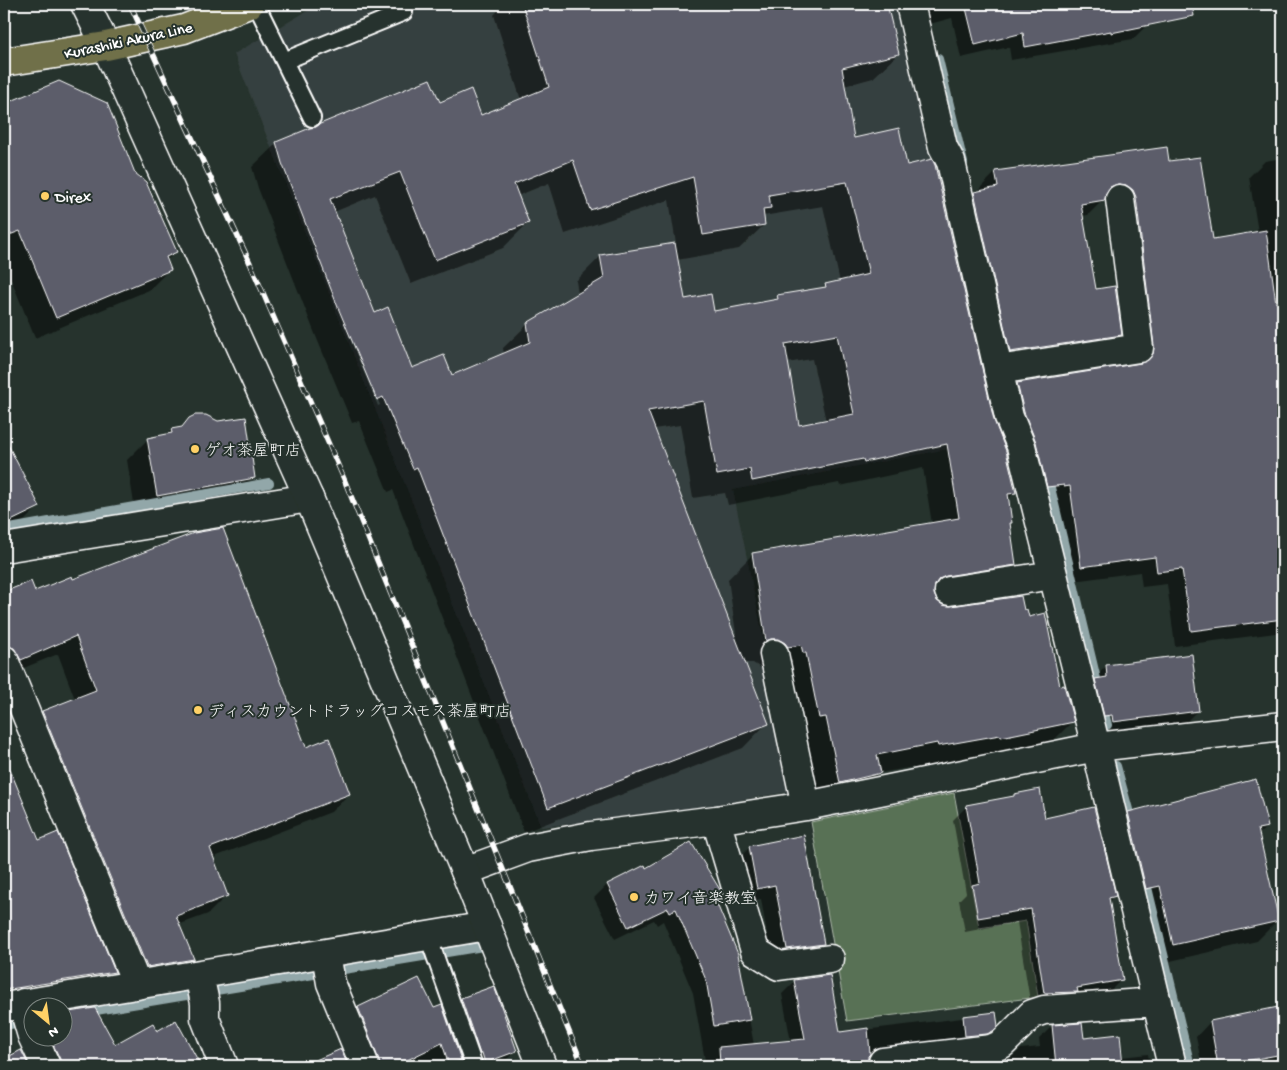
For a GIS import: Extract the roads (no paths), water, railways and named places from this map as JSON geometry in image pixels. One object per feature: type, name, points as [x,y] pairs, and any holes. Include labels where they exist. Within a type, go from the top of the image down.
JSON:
[{"type":"main road","name":"Kurashiki Akura Line","points":[[4,62],[106,46],[184,29],[249,4]]},
{"type":"street","points":[[85,4],[106,46],[309,498],[487,926],[542,1066]]},
{"type":"street","points":[[910,4],[943,147],[951,162],[1009,368],[1009,417],[1021,446],[1096,747],[1172,1066]]},
{"type":"street","points":[[1009,368],[1139,348],[1120,199]]},
{"type":"street","points":[[4,548],[309,498]]},
{"type":"street","points":[[949,591],[1053,575]]},
{"type":"street","points":[[774,654],[806,806]]},
{"type":"street","points":[[4,660],[137,985]]},
{"type":"street","points":[[464,871],[528,848],[591,836],[806,806],[1096,747],[1283,726]]},
{"type":"street","points":[[716,820],[755,951],[779,966],[830,959]]},
{"type":"street","points":[[72,1006],[137,985],[202,987],[432,948],[487,926]]},
{"type":"street","points":[[328,967],[365,1066]]},
{"type":"street","points":[[202,987],[205,1018],[224,1066]]},
{"type":"street","points":[[883,1062],[992,1048],[1002,1044],[1032,1014],[1044,1010],[1157,1002]]},
{"type":"street","points":[[37,1048],[46,1066]]},
{"type":"lane","points":[[256,4],[312,118]]},
{"type":"lane","points":[[284,61],[404,12]]},
{"type":"lane","points":[[432,948],[474,1066]]},
{"type":"waterway","points":[[938,59],[963,163]]},
{"type":"waterway","points":[[993,284],[1009,357]]},
{"type":"waterway","points":[[1025,422],[1043,459]]},
{"type":"waterway","points":[[1047,475],[1107,725]]},
{"type":"waterway","points":[[4,530],[269,483]]},
{"type":"waterway","points":[[1116,766],[1132,824]]},
{"type":"waterway","points":[[1144,875],[1190,1066]]},
{"type":"waterway","points":[[84,1012],[483,946]]},
{"type":"waterway","points":[[4,1025],[22,1022]]},
{"type":"railway","points":[[130,4],[250,263],[344,479],[583,1066]]},
{"type":"place","name":"Direx","points":[[45,196]]},
{"type":"place","name":"ゲオ茶屋町店","points":[[195,449]]},
{"type":"place","name":"ディスカウントドラッグコスモス茶屋町店","points":[[198,710]]},
{"type":"place","name":"カワイ音楽教室","points":[[634,897]]}]
